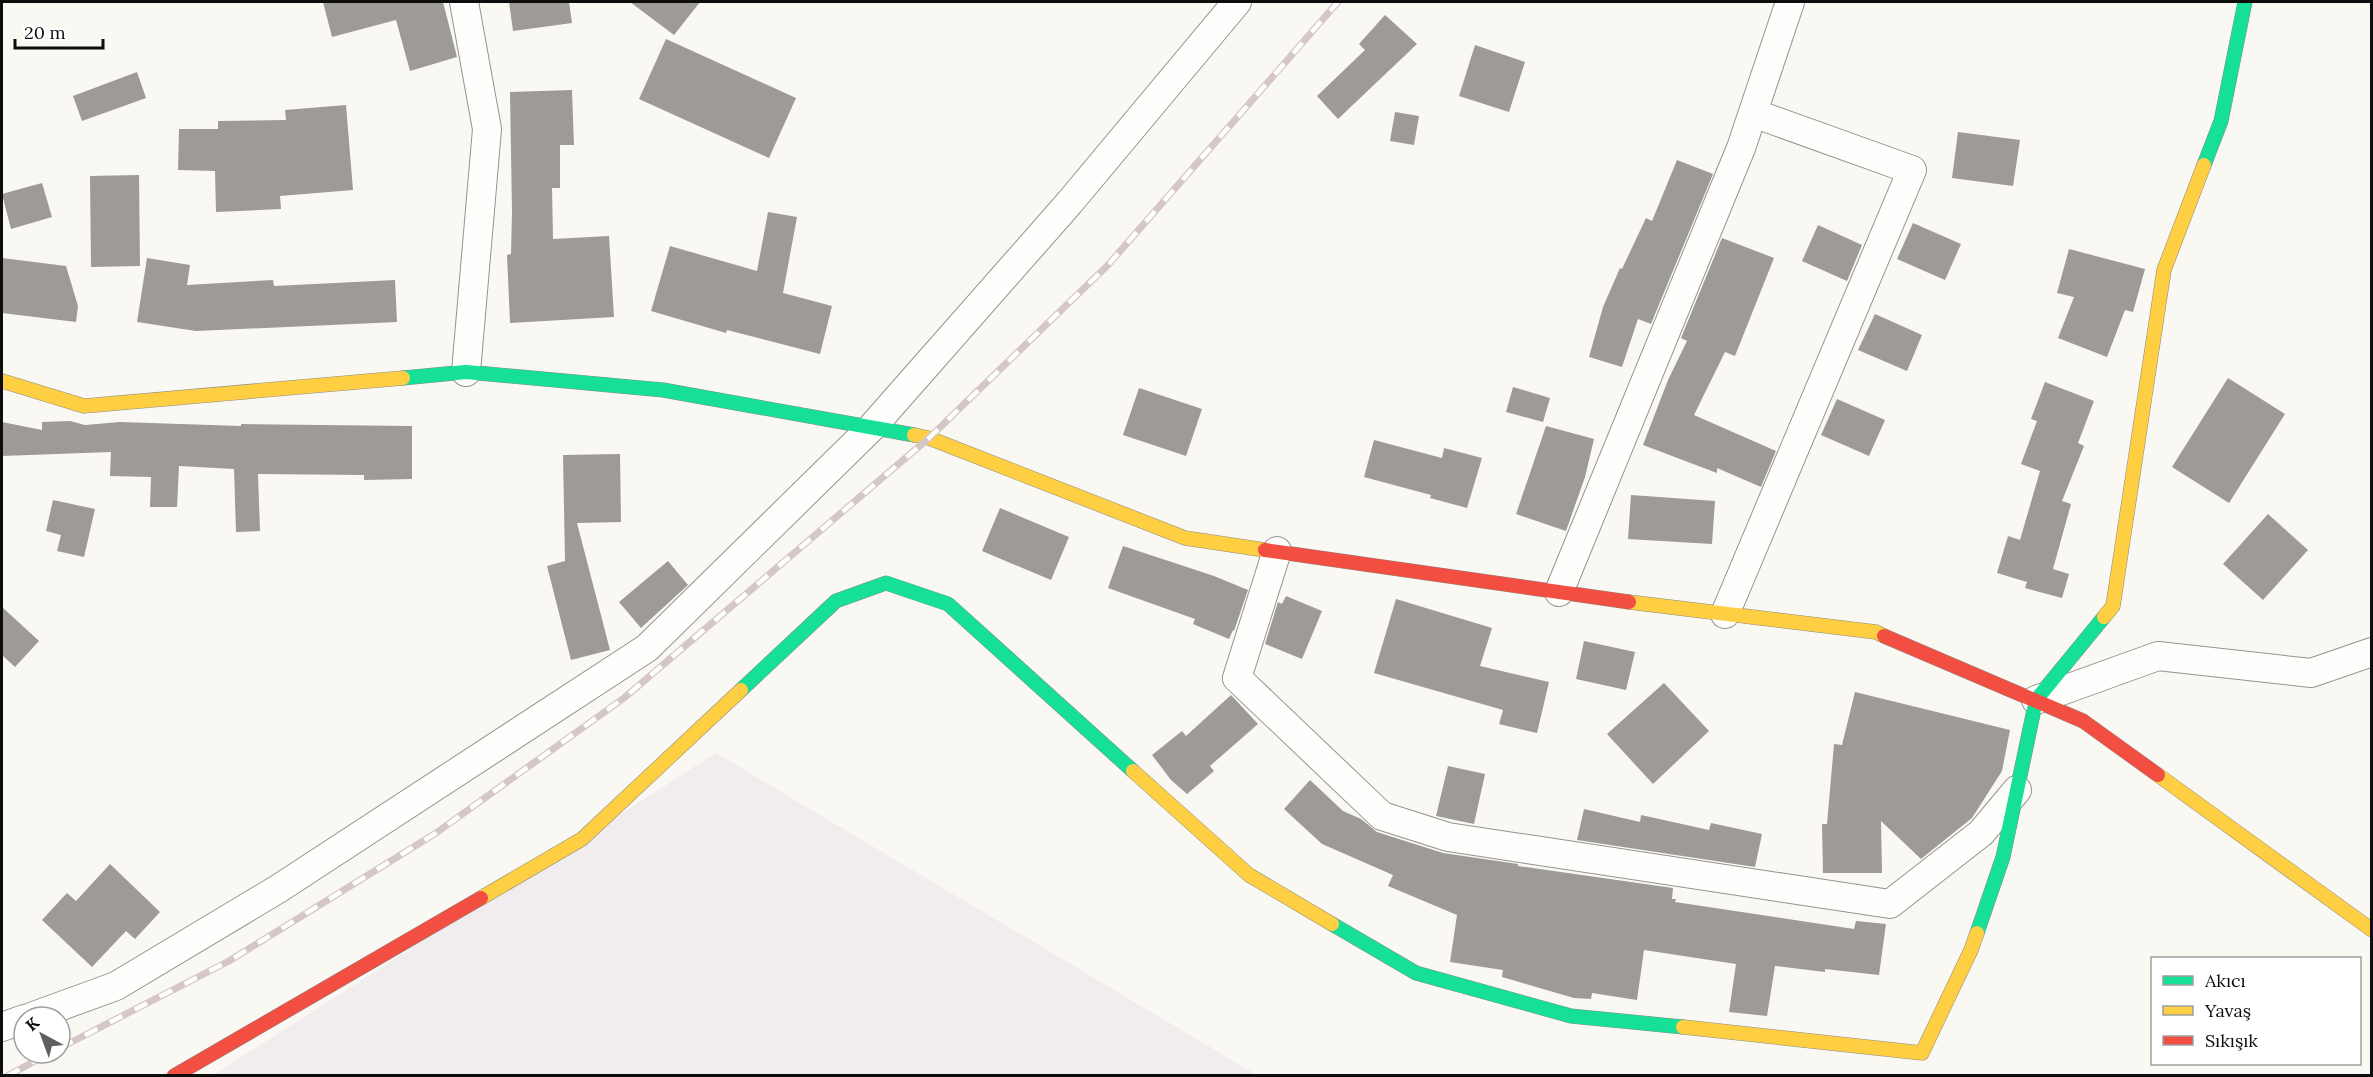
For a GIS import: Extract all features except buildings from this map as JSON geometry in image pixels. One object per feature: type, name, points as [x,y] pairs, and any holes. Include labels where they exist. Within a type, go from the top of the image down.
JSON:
[{"type":"street","points":[[464,2],[487,129],[466,372]]},
{"type":"street","points":[[65,1005],[116,987],[278,889],[647,648],[872,427],[1070,202],[1237,2]]},
{"type":"street","points":[[1559,592],[1741,148],[1790,2]]},
{"type":"street","points":[[174,1076],[582,839],[836,601],[886,583],[948,604],[1249,875],[1416,973],[1571,1016],[1790,1037],[1922,1053],[1971,950],[2003,857],[2036,700],[2113,606],[2164,270],[2221,121],[2245,2]]},
{"type":"street","points":[[1725,614],[1912,170],[1753,113]]},
{"type":"street","points":[[2,381],[84,406],[466,372],[663,390],[928,438],[1185,538],[1559,592],[1876,632],[2083,721],[2372,930]]},
{"type":"street","points":[[1276,550],[1237,678],[1382,816],[1448,837],[1890,903],[1981,833],[2017,790]]},
{"type":"street","points":[[2036,700],[2158,656],[2311,673],[2372,652]]},
{"type":"shaded area","points":[[716,753],[1257,1075],[212,1076]]},
{"type":"railway","points":[[72,1042],[229,961],[436,833],[624,698],[929,438],[1108,265],[1338,2]]},
{"type":"railway","points":[[7,1076],[28,1065]]},
{"type":"traffic: fast","points":[[2204,165],[2221,121],[2245,2]]},
{"type":"traffic: fast","points":[[403,378],[466,372],[663,390],[914,435]]},
{"type":"traffic: fast","points":[[741,690],[836,601],[886,583],[948,604],[1133,771]]},
{"type":"traffic: fast","points":[[1977,933],[2003,857],[2036,700],[2104,617]]},
{"type":"traffic: fast","points":[[1332,924],[1416,973],[1571,1016],[1683,1027]]},
{"type":"traffic: slow","points":[[2104,617],[2113,606],[2164,270],[2204,165]]},
{"type":"traffic: slow","points":[[2,381],[84,406],[403,378]]},
{"type":"traffic: slow","points":[[914,435],[929,438],[1185,538],[1265,550]]},
{"type":"traffic: slow","points":[[1629,602],[1876,632],[1884,636]]},
{"type":"traffic: slow","points":[[481,898],[582,839],[741,690]]},
{"type":"traffic: slow","points":[[1133,771],[1249,875],[1332,924]]},
{"type":"traffic: slow","points":[[2158,775],[2372,930]]},
{"type":"traffic: slow","points":[[1683,1027],[1922,1053],[1977,933]]},
{"type":"traffic: jam","points":[[1265,550],[1629,602]]},
{"type":"traffic: jam","points":[[1884,636],[2083,721],[2158,775]]},
{"type":"traffic: jam","points":[[174,1076],[481,898]]}]
